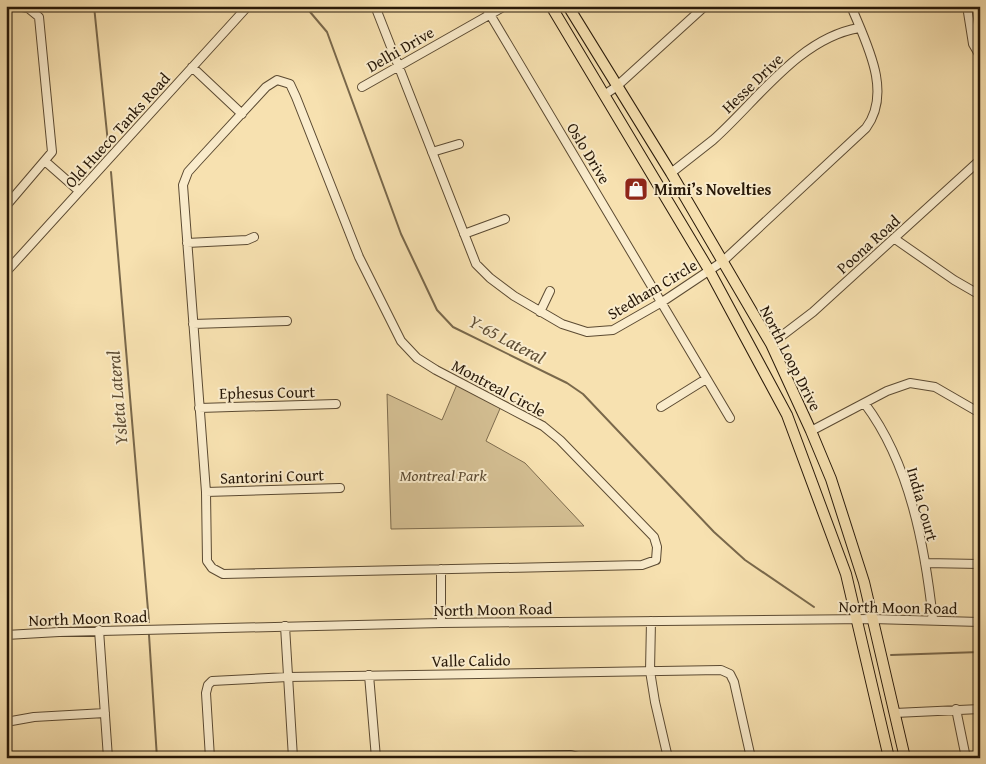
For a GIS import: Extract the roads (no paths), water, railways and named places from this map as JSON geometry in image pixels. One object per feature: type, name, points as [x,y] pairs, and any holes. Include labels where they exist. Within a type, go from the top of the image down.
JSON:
[{"type":"main road","name":"North Loop Drive","points":[[551,6],[709,270],[787,415],[842,565],[857,619],[889,758]]},
{"type":"main road","name":"North Loop Drive","points":[[568,6],[616,87],[671,173],[771,344],[811,431],[831,479],[851,538],[905,758]]},
{"type":"street","points":[[6,206],[46,162],[52,152],[53,143],[38,17],[28,8],[17,6]]},
{"type":"street","name":"Old Hueco Tanks Road","points":[[6,272],[248,6]]},
{"type":"street","name":"Stedham Circle","points":[[375,6],[476,264],[484,273],[514,296],[540,312],[573,329],[597,332],[613,330],[662,302],[722,262],[814,178],[872,121],[878,104],[878,87],[851,6]]},
{"type":"street","name":"Oslo Drive","points":[[485,6],[730,418]]},
{"type":"street","name":"Delhi Drive","points":[[362,87],[505,6]]},
{"type":"street","points":[[604,95],[616,87],[705,6]]},
{"type":"street","points":[[967,6],[974,44],[980,56]]},
{"type":"street","name":"Hesse Drive","points":[[671,173],[713,140],[808,49],[835,34],[859,28]]},
{"type":"street","points":[[192,67],[242,114]]},
{"type":"street","name":"Montreal Circle","points":[[277,80],[290,84],[359,257],[401,341],[417,358],[436,370],[543,426],[560,440],[654,537],[657,547],[656,560],[642,565],[223,574],[212,568],[207,561],[206,492],[184,184],[188,172],[242,114],[266,86],[277,80]]},
{"type":"street","points":[[432,152],[459,144]]},
{"type":"street","points":[[46,162],[79,191]]},
{"type":"street","name":"Poona Road","points":[[771,344],[813,312],[979,164]]},
{"type":"street","points":[[464,234],[505,219]]},
{"type":"street","points":[[187,243],[246,240],[254,237]]},
{"type":"street","points":[[895,239],[954,280],[980,295]]},
{"type":"street","points":[[540,312],[550,291]]},
{"type":"street","points":[[193,324],[287,321]]},
{"type":"street","points":[[661,407],[706,380]]},
{"type":"street","points":[[811,431],[902,385],[919,383],[935,388],[980,413]]},
{"type":"street","name":"Ephesus Court","points":[[199,408],[336,404]]},
{"type":"street","name":"India Court","points":[[865,404],[881,426],[909,498],[925,564],[933,620]]},
{"type":"street","name":"Santorini Court","points":[[206,492],[340,488]]},
{"type":"street","points":[[925,564],[980,564]]},
{"type":"street","points":[[441,569],[441,623]]},
{"type":"street","name":"North Moon Road","points":[[6,635],[99,630],[441,623],[872,618],[980,622]]},
{"type":"street","points":[[651,621],[650,672],[668,758]]},
{"type":"street","points":[[285,626],[293,758]]},
{"type":"street","points":[[99,630],[108,758]]},
{"type":"street","name":"Valle Calido","points":[[210,758],[206,693],[208,685],[212,681],[369,675],[721,670],[730,674],[751,758]]},
{"type":"street","points":[[369,675],[376,757],[571,755],[582,758]]},
{"type":"street","points":[[895,713],[980,708]]},
{"type":"street","points":[[956,709],[966,758]]},
{"type":"street","points":[[6,722],[34,717],[105,713]]},
{"type":"waterway","name":"Ysleta Lateral","points":[[94,6],[108,143]]},
{"type":"waterway","name":"Y-65 Lateral","points":[[305,6],[327,32],[401,234],[437,310],[453,327],[567,383],[583,394],[714,532],[745,560],[814,607]]},
{"type":"waterway","name":"Ysleta Lateral","points":[[111,172],[149,622]]},
{"type":"waterway","name":"Ysleta Lateral","points":[[149,635],[157,758]]},
{"type":"waterway","name":"Y-65 Lateral","points":[[891,655],[980,652]]},
{"type":"place","name":"Mimi’s Novelties","points":[[636,189]]},
{"type":"park label","name":"Montreal Park","points":[[443,475]]}]
